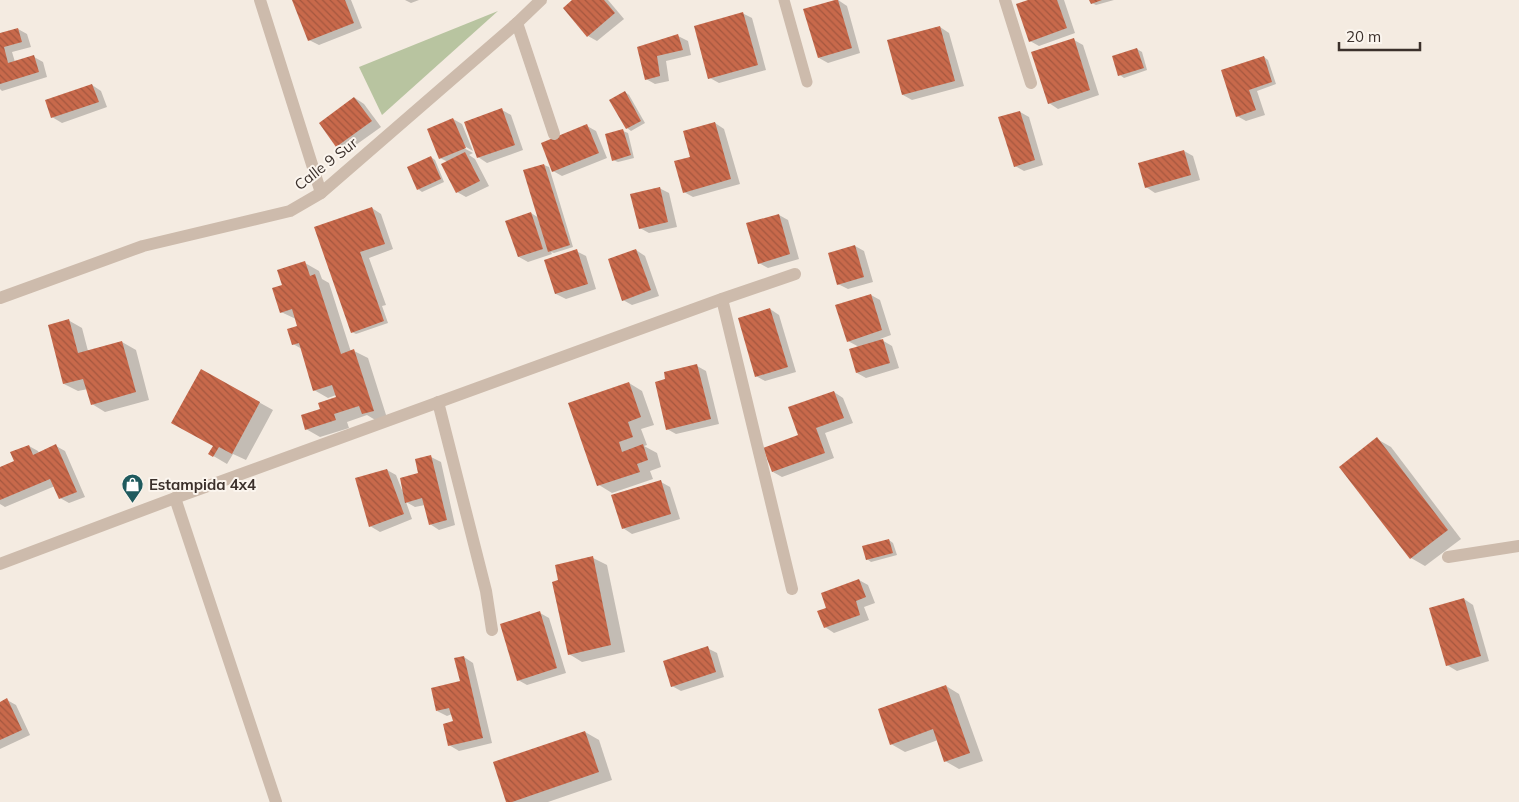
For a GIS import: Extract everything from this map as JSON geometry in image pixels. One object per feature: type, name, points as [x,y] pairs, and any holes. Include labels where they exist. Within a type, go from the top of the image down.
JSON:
[{"type":"street","points":[[260,0],[320,193]]},
{"type":"street","name":"Calle 9 Sur","points":[[0,298],[143,246],[290,212],[320,193],[517,23],[541,0]]},
{"type":"street","points":[[1006,0],[1031,83]]},
{"type":"street","points":[[517,23],[554,134]]},
{"type":"street","points":[[0,564],[174,498],[795,274]]},
{"type":"street","points":[[722,299],[792,589]]},
{"type":"street","points":[[438,402],[486,592],[492,630]]},
{"type":"street","points":[[174,498],[276,802]]},
{"type":"street","points":[[1448,557],[1519,546]]},
{"type":"lane","points":[[784,0],[808,82]]},
{"type":"green space","points":[[498,11],[382,115],[359,67]]},
{"type":"building","points":[[292,0],[345,0],[354,23],[308,41]]},
{"type":"building","points":[[572,0],[604,0],[615,13],[587,37],[563,8]]},
{"type":"building","points":[[838,0],[852,48],[818,58],[803,9]]},
{"type":"building","points":[[1028,0],[1057,0],[1067,28],[1029,42],[1016,4]]},
{"type":"building","points":[[1089,0],[1102,0],[1091,4]]},
{"type":"building","points":[[743,12],[758,65],[708,79],[694,26]]},
{"type":"building","points":[[940,26],[955,81],[902,95],[887,40]]},
{"type":"building","points":[[18,28],[22,42],[4,47],[8,63],[34,55],[39,72],[0,84],[0,33]]},
{"type":"building","points":[[678,34],[683,50],[657,56],[660,76],[645,80],[637,47]]},
{"type":"building","points":[[1074,38],[1090,90],[1048,104],[1031,52]]},
{"type":"building","points":[[1137,48],[1144,68],[1118,76],[1112,56]]},
{"type":"building","points":[[1264,56],[1272,82],[1249,90],[1256,110],[1236,117],[1221,70]]},
{"type":"building","points":[[92,84],[99,102],[51,118],[45,100]]},
{"type":"building","points":[[625,91],[641,121],[626,129],[609,100]]},
{"type":"building","points":[[354,97],[372,121],[336,147],[319,123]]},
{"type":"building","points":[[502,108],[515,145],[477,158],[464,122]]},
{"type":"building","points":[[1020,111],[1035,160],[1014,167],[998,117]]},
{"type":"building","points":[[453,118],[466,148],[439,159],[427,129]]},
{"type":"building","points":[[715,122],[731,179],[683,193],[674,161],[690,157],[683,131]]},
{"type":"building","points":[[587,124],[599,153],[552,172],[541,143]]},
{"type":"building","points":[[623,129],[631,155],[612,161],[605,134]]},
{"type":"building","points":[[1184,150],[1191,175],[1145,188],[1138,163]]},
{"type":"building","points":[[465,152],[480,181],[456,193],[441,164]]},
{"type":"building","points":[[431,156],[441,179],[417,190],[407,167]]},
{"type":"building","points":[[544,164],[570,245],[548,252],[523,170]]},
{"type":"building","points":[[660,187],[668,222],[639,229],[630,194]]},
{"type":"building","points":[[372,207],[385,244],[360,252],[384,321],[351,333],[314,227]]},
{"type":"building","points":[[531,212],[543,249],[518,257],[505,221]]},
{"type":"building","points":[[779,214],[790,254],[758,264],[746,223]]},
{"type":"building","points":[[855,245],[864,277],[837,285],[828,253]]},
{"type":"building","points":[[577,249],[588,284],[555,294],[544,260]]},
{"type":"building","points":[[636,249],[651,290],[622,301],[608,259]]},
{"type":"building","points":[[305,261],[310,276],[315,274],[341,354],[354,349],[374,411],[362,414],[359,406],[334,414],[336,420],[305,430],[301,415],[320,409],[318,403],[336,397],[332,385],[313,391],[299,343],[292,345],[287,329],[297,326],[292,309],[280,313],[272,288],[282,285],[277,270]]},
{"type":"building","points":[[871,294],[882,330],[847,342],[835,305]]},
{"type":"building","points":[[770,308],[788,367],[755,377],[738,318]]},
{"type":"building","points":[[69,319],[78,353],[122,341],[136,392],[91,405],[83,379],[63,384],[48,325]]},
{"type":"building","points":[[883,339],[890,363],[856,373],[849,349]]},
{"type":"building","points":[[697,364],[711,419],[666,430],[655,382],[665,379],[664,372]]},
{"type":"building","points":[[201,369],[260,402],[232,454],[219,447],[213,457],[208,454],[213,446],[171,423]]},
{"type":"building","points":[[629,382],[641,417],[628,422],[633,437],[619,442],[622,452],[643,444],[648,460],[637,464],[640,472],[597,486],[568,403]]},
{"type":"building","points":[[834,391],[844,418],[816,428],[825,453],[772,472],[763,448],[798,435],[788,407]]},
{"type":"building","points":[[1377,437],[1448,530],[1410,559],[1339,467]]},
{"type":"building","points":[[56,444],[77,492],[59,499],[50,479],[0,500],[0,467],[14,461],[10,452],[29,445],[33,455]]},
{"type":"building","points":[[431,455],[447,520],[429,525],[422,498],[405,503],[400,478],[418,473],[415,459]]},
{"type":"building","points":[[387,469],[404,514],[369,527],[355,478]]},
{"type":"building","points":[[661,480],[671,514],[622,529],[611,495]]},
{"type":"building","points":[[889,539],[893,553],[866,560],[862,546]]},
{"type":"building","points":[[593,556],[611,645],[568,655],[552,582],[558,580],[555,565]]},
{"type":"building","points":[[859,579],[866,597],[856,601],[860,615],[824,628],[817,611],[826,608],[821,593]]},
{"type":"building","points":[[1464,598],[1481,656],[1446,666],[1429,608]]},
{"type":"building","points":[[540,611],[557,668],[517,681],[500,624]]},
{"type":"building","points":[[708,646],[716,672],[671,687],[663,661]]},
{"type":"building","points":[[464,656],[483,738],[448,746],[443,724],[453,721],[449,708],[436,711],[431,688],[460,681],[454,658]]},
{"type":"building","points":[[946,685],[970,753],[944,762],[933,729],[890,745],[878,709]]},
{"type":"building","points":[[7,698],[22,730],[0,740],[0,702]]},
{"type":"building","points":[[585,731],[599,772],[512,802],[506,802],[493,762]]},
{"type":"place","name":"Estampida 4x4","points":[[133,504]]}]
